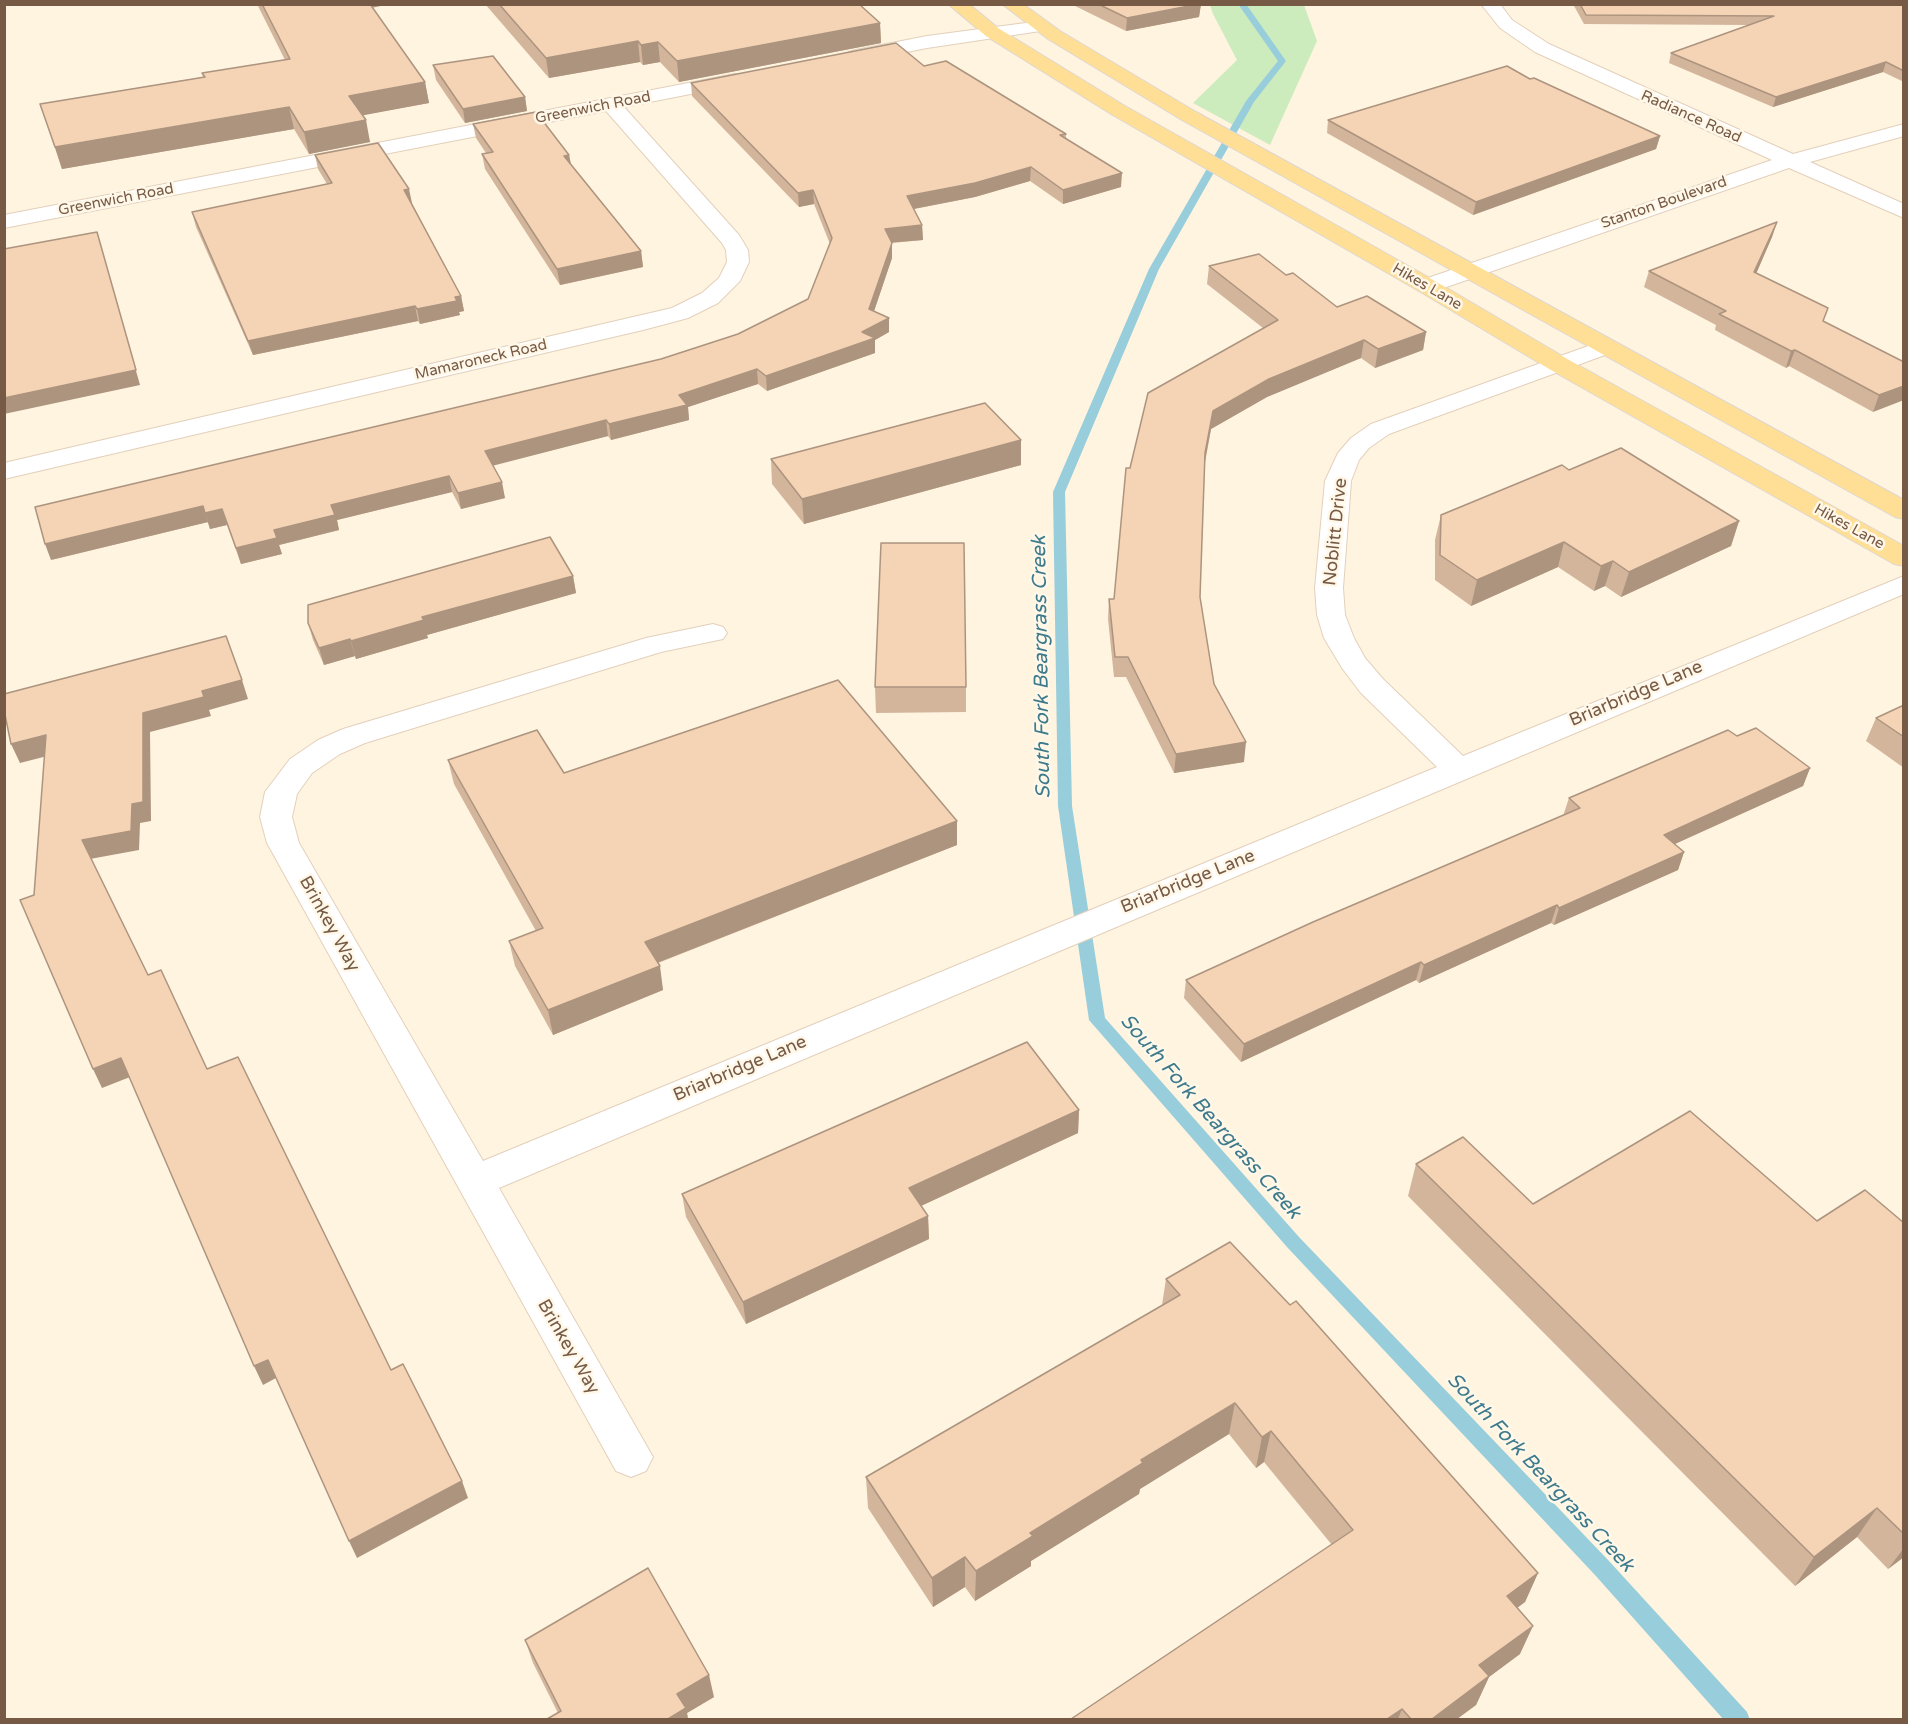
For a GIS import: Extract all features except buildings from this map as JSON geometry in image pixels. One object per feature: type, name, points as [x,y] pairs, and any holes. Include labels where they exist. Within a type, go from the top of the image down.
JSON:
[{"type":"main road","name":"Hikes Lane","points":[[957,4],[992,32],[1064,78],[1560,365],[1904,558]]},
{"type":"main road","name":"Hikes Lane","points":[[1011,4],[1041,26],[1188,116],[1904,511]]},
{"type":"street","name":"Radiance Road","points":[[1490,4],[1506,24],[1542,48],[1904,212]]},
{"type":"street","points":[[833,60],[992,32],[1041,26]]},
{"type":"street","name":"Greenwich Road","points":[[4,222],[751,77]]},
{"type":"street","name":"Mamaroneck Road","points":[[4,471],[644,323],[680,313],[710,298],[729,281],[738,262],[737,250],[731,240],[611,105]]},
{"type":"street","name":"Stanton Boulevard","points":[[1427,286],[1753,172],[1904,130]]},
{"type":"street","name":"Noblitt Drive","points":[[1459,770],[1372,686],[1352,662],[1339,638],[1331,615],[1329,588],[1338,481],[1347,458],[1360,442],[1380,429],[1605,347]]},
{"type":"street","name":"Briarbridge Lane","points":[[473,1182],[1025,949],[1904,584]]},
{"type":"street","name":"Brinkey Way","points":[[631,1457],[473,1182],[283,843],[276,817],[281,792],[301,766],[329,747],[354,736],[656,644],[713,633]]},
{"type":"green space","points":[[1210,5],[1304,5],[1317,41],[1270,145],[1193,103],[1237,60]]},
{"type":"waterway","name":"South Fork Beargrass Creek","points":[[1242,4],[1282,61],[1250,101],[1154,269],[1059,492],[1065,806],[1097,1020],[1293,1242],[1602,1568],[1739,1720]]}]
